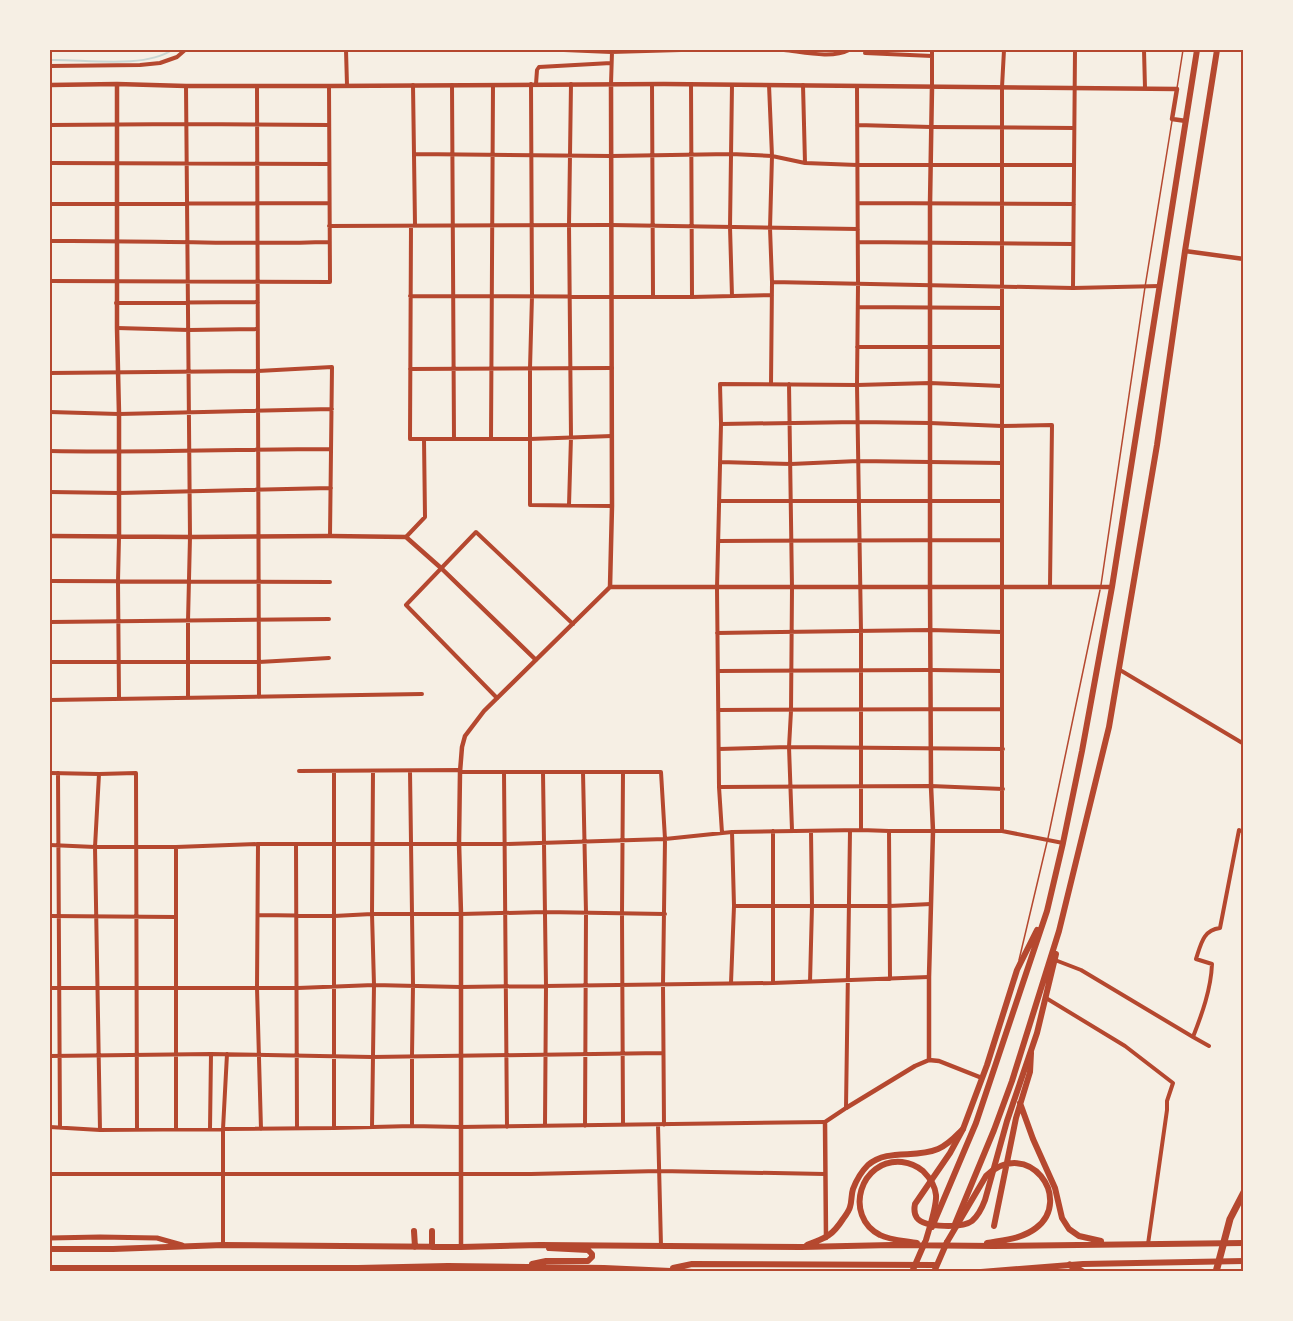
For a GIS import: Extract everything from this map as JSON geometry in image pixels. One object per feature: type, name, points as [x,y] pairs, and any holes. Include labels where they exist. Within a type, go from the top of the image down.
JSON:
[{"type":"highway","points":[[1216,1272],[1230,1219],[1244,1192]]},
{"type":"highway","points":[[1070,1265],[1083,1272]]},
{"type":"main road","points":[[912,1272],[976,1123],[1047,911],[1063,843],[1112,587],[1197,50]]},
{"type":"main road","points":[[667,1269],[692,1264],[934,1268],[947,1242],[994,1131],[1059,932],[1109,727],[1157,445],[1216,50]]},
{"type":"main road","points":[[1047,911],[1017,970],[963,1129],[950,1153],[915,1204],[916,1217],[921,1221],[934,1225],[965,1224],[972,1221],[980,1212],[1007,1121],[1031,1053],[1055,960],[1059,932]]},
{"type":"main road","points":[[994,1226],[1020,1103],[1030,1072],[1031,1053]]},
{"type":"main road","points":[[1020,1103],[1055,1188],[1062,1218],[1069,1229],[1079,1236],[1093,1240],[1124,1244]]},
{"type":"main road","points":[[801,1247],[826,1238],[835,1232],[849,1210],[853,1188],[869,1164],[893,1154],[939,1149],[963,1129]]},
{"type":"main road","points":[[926,1240],[936,1197],[930,1178],[920,1168],[910,1163],[888,1163],[878,1167],[863,1184],[859,1204],[862,1216],[881,1236],[934,1246]]},
{"type":"main road","points":[[947,1242],[986,1176],[993,1169],[1001,1165],[1020,1163],[1037,1172],[1044,1180],[1050,1198],[1046,1217],[1026,1234],[1013,1239],[972,1246]]},
{"type":"main road","points":[[414,1231],[415,1247]]},
{"type":"main road","points":[[432,1231],[432,1246]]},
{"type":"main road","points":[[50,1239],[157,1238],[189,1247]]},
{"type":"main road","points":[[50,1249],[224,1245],[801,1247],[1244,1243]]},
{"type":"main road","points":[[519,1267],[546,1262],[588,1261],[592,1257],[588,1250],[552,1249],[540,1245]]},
{"type":"main road","points":[[981,1272],[1070,1265],[1244,1262]]},
{"type":"main road","points":[[50,1268],[164,1270],[519,1267],[604,1270],[667,1269],[693,1272]]},
{"type":"main road","points":[[1011,1272],[1024,1268]]},
{"type":"street","points":[[50,66],[160,63],[177,57],[185,50]]},
{"type":"street","points":[[346,50],[347,85]]},
{"type":"street","points":[[564,50],[681,50]]},
{"type":"street","points":[[784,50],[832,55],[849,50]]},
{"type":"street","points":[[929,1060],[933,831],[930,748],[932,50]]},
{"type":"street","points":[[1002,831],[1002,87],[1004,50]]},
{"type":"street","points":[[1073,288],[1075,50]]},
{"type":"street","points":[[1144,50],[1145,88]]},
{"type":"street","points":[[610,588],[612,51]]},
{"type":"street","points":[[865,53],[932,56]]},
{"type":"street","points":[[611,63],[539,67],[534,84],[531,155],[530,505],[612,506]]},
{"type":"street","points":[[117,84],[119,699]]},
{"type":"street","points":[[569,505],[571,84]]},
{"type":"street","points":[[652,84],[653,297]]},
{"type":"street","points":[[50,85],[691,84],[1177,89],[1172,119],[1186,121]]},
{"type":"street","points":[[691,84],[692,297]]},
{"type":"street","points":[[413,85],[410,439],[612,436]]},
{"type":"street","points":[[452,85],[454,439]]},
{"type":"street","points":[[491,439],[493,85]]},
{"type":"street","points":[[732,85],[730,227],[732,296]]},
{"type":"street","points":[[770,85],[771,384]]},
{"type":"street","points":[[804,85],[805,163]]},
{"type":"street","points":[[186,86],[190,537],[188,698]]},
{"type":"street","points":[[257,86],[259,697]]},
{"type":"street","points":[[50,281],[330,282],[329,86]]},
{"type":"street","points":[[857,86],[861,830]]},
{"type":"street","points":[[50,126],[329,125]]},
{"type":"street","points":[[857,125],[931,128],[1074,128]]},
{"type":"street","points":[[414,154],[611,156],[731,154],[772,156],[805,163],[857,165],[1074,165]]},
{"type":"street","points":[[50,163],[329,164]]},
{"type":"street","points":[[50,204],[329,203]]},
{"type":"street","points":[[858,203],[1074,204]]},
{"type":"street","points":[[329,226],[611,225],[858,229]]},
{"type":"street","points":[[50,241],[258,244],[329,242]]},
{"type":"street","points":[[858,242],[1073,244]]},
{"type":"street","points":[[1185,251],[1244,259]]},
{"type":"street","points":[[772,282],[1073,288],[1160,286]]},
{"type":"street","points":[[410,296],[772,295]]},
{"type":"street","points":[[117,303],[258,302]]},
{"type":"street","points":[[858,307],[1002,308]]},
{"type":"street","points":[[117,328],[258,329]]},
{"type":"street","points":[[857,347],[1002,347]]},
{"type":"street","points":[[50,373],[258,371],[332,367],[330,536]]},
{"type":"street","points":[[410,369],[612,368]]},
{"type":"street","points":[[722,833],[719,787],[717,633],[720,384],[930,383],[1002,386]]},
{"type":"street","points":[[789,384],[792,588],[789,787],[792,831]]},
{"type":"street","points":[[50,412],[119,414],[332,409]]},
{"type":"street","points":[[721,424],[858,422],[1052,425],[1050,586]]},
{"type":"street","points":[[406,537],[425,517],[424,439]]},
{"type":"street","points":[[50,451],[189,452],[331,449]]},
{"type":"street","points":[[720,462],[1002,463]]},
{"type":"street","points":[[50,492],[119,493],[331,488]]},
{"type":"street","points":[[719,501],[1002,501]]},
{"type":"street","points":[[497,698],[406,605],[476,532],[573,624]]},
{"type":"street","points":[[50,536],[406,537],[536,660]]},
{"type":"street","points":[[718,541],[1002,540]]},
{"type":"street","points":[[50,582],[330,582]]},
{"type":"street","points":[[461,1247],[460,771],[465,736],[484,711],[610,588],[1112,587]]},
{"type":"street","points":[[50,622],[329,619]]},
{"type":"street","points":[[717,633],[930,630],[1002,632]]},
{"type":"street","points":[[50,662],[259,662],[329,658]]},
{"type":"street","points":[[1119,669],[1244,744]]},
{"type":"street","points":[[718,671],[1002,672]]},
{"type":"street","points":[[50,700],[422,694]]},
{"type":"street","points":[[718,710],[1002,710]]},
{"type":"street","points":[[719,749],[789,747],[1002,749]]},
{"type":"street","points":[[299,771],[662,772],[665,914],[659,1172],[661,1246]]},
{"type":"street","points":[[334,771],[334,1128]]},
{"type":"street","points":[[372,1127],[373,771]]},
{"type":"street","points":[[410,771],[414,985],[411,1056],[412,1126]]},
{"type":"street","points":[[504,772],[507,1127]]},
{"type":"street","points":[[543,772],[545,1126]]},
{"type":"street","points":[[583,772],[585,1126]]},
{"type":"street","points":[[623,772],[623,1125]]},
{"type":"street","points":[[50,773],[136,773],[137,1129]]},
{"type":"street","points":[[58,773],[60,1128]]},
{"type":"street","points":[[99,774],[95,847],[100,1130]]},
{"type":"street","points":[[719,787],[931,786],[1003,789]]},
{"type":"street","points":[[50,845],[176,847],[258,844],[505,844],[665,839],[732,832],[861,830],[1002,831],[1063,843]]},
{"type":"street","points":[[1192,1037],[1212,977],[1212,964],[1196,959],[1208,932],[1220,928],[1239,830],[1244,832]]},
{"type":"street","points":[[772,983],[773,831]]},
{"type":"street","points":[[810,831],[812,906],[810,982]]},
{"type":"street","points":[[846,1108],[850,831]]},
{"type":"street","points":[[889,831],[890,979]]},
{"type":"street","points":[[731,983],[734,906],[732,832]]},
{"type":"street","points":[[258,844],[257,988],[261,1128]]},
{"type":"street","points":[[296,845],[297,1128]]},
{"type":"street","points":[[176,847],[176,1129]]},
{"type":"street","points":[[734,906],[931,904]]},
{"type":"street","points":[[258,915],[545,912],[665,914]]},
{"type":"street","points":[[50,916],[176,917]]},
{"type":"street","points":[[1055,960],[1081,970],[1209,1046]]},
{"type":"street","points":[[50,988],[546,986],[772,983],[929,977]]},
{"type":"street","points":[[1046,998],[1125,1046],[1173,1083],[1167,1101],[1148,1244]]},
{"type":"street","points":[[50,1056],[227,1054],[460,1057],[663,1053]]},
{"type":"street","points":[[210,1129],[211,1054]]},
{"type":"street","points":[[224,1245],[223,1129],[227,1054]]},
{"type":"street","points":[[50,1128],[100,1130],[507,1127],[825,1122],[915,1066],[929,1060],[939,1061],[982,1078]]},
{"type":"street","points":[[825,1122],[826,1238]]},
{"type":"street","points":[[50,1174],[659,1172],[825,1174]]},
{"type":"lane","points":[[1177,89],[1183,50]]},
{"type":"lane","points":[[1017,970],[1048,840],[1101,586],[1172,119]]},
{"type":"waterway","points":[[50,60],[130,61],[160,56],[172,50]]}]
